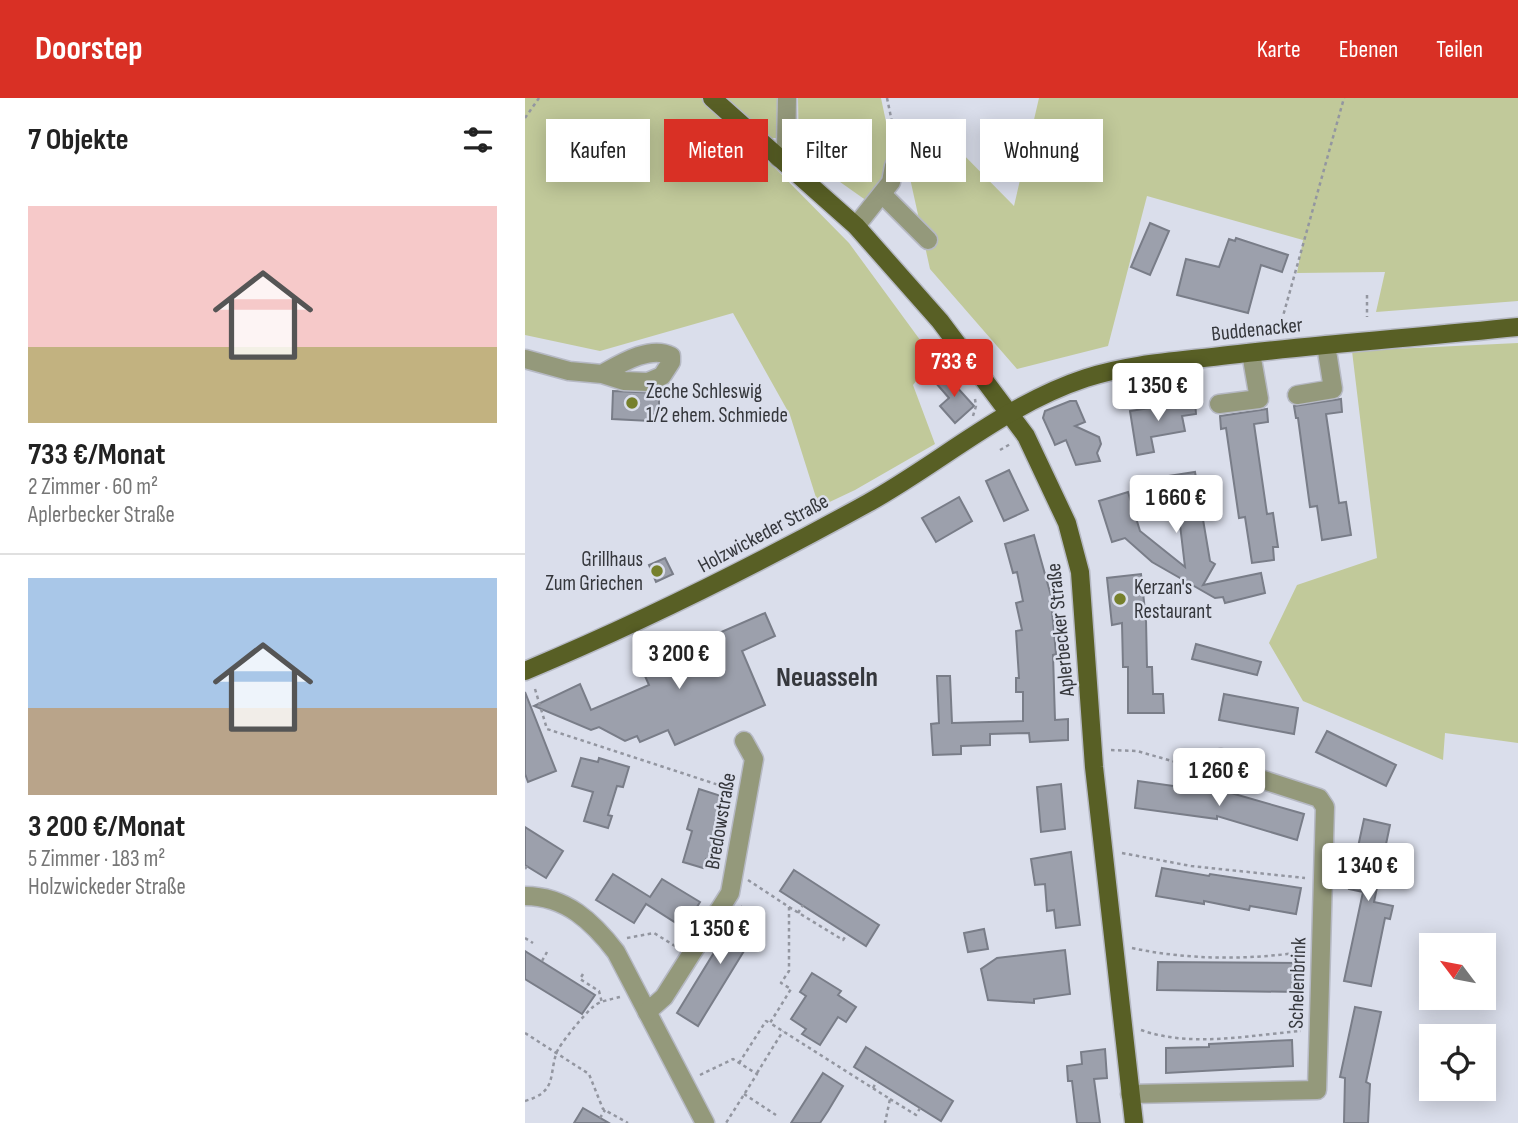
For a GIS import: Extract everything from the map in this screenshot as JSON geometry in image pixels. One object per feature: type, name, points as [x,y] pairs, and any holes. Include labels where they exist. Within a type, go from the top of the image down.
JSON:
[{"type":"main road","name":"Aplerbecker Straße","points":[[712,98],[856,226],[940,321],[1011,414],[1030,444],[1067,523],[1080,572],[1094,767],[1134,1123]]},
{"type":"main road","name":"Buddenacker","points":[[1011,414],[1038,397],[1088,377],[1130,367],[1518,327]]},
{"type":"main road","name":"Holzwickeder Straße","points":[[525,671],[604,638],[685,599],[829,524],[870,502],[1011,414]]},
{"type":"street","points":[[778,158],[786,149],[787,98]]},
{"type":"street","points":[[856,226],[891,182]]},
{"type":"street","points":[[882,194],[928,240]]},
{"type":"street","points":[[1297,395],[1333,389],[1326,345]]},
{"type":"street","points":[[1219,404],[1259,399],[1251,353]]},
{"type":"street","points":[[525,359],[569,371],[601,374]]},
{"type":"street","name":"Bredowstraße","points":[[647,1012],[664,997],[730,892],[754,759],[744,741]]},
{"type":"street","name":"Schelenbrink","points":[[1130,1094],[1317,1090],[1325,807],[1319,798],[1248,775],[1221,758]]},
{"type":"street","points":[[525,896],[538,896],[559,902],[584,916],[616,952],[705,1123]]},
{"type":"path","points":[[525,118],[539,98]]},
{"type":"path","points":[[887,98],[891,119]]},
{"type":"path","points":[[1279,328],[1343,98]]},
{"type":"path","points":[[1367,295],[1367,317]]},
{"type":"path","points":[[535,689],[547,729],[748,795]]},
{"type":"path","points":[[1111,750],[1137,751],[1200,769],[1221,758]]},
{"type":"path","points":[[1118,852],[1191,866],[1323,880]]},
{"type":"path","points":[[734,871],[842,940],[847,934]]},
{"type":"path","points":[[798,913],[803,905]]},
{"type":"path","points":[[770,1023],[791,989],[781,983],[789,971],[789,907]]},
{"type":"path","points":[[621,940],[654,933],[682,950]]},
{"type":"path","points":[[525,938],[533,943]]},
{"type":"path","points":[[1129,947],[1165,955],[1248,957],[1321,949]]},
{"type":"path","points":[[542,961],[547,952]]},
{"type":"path","points":[[577,984],[583,974]]},
{"type":"path","points":[[580,979],[599,990],[602,1003]]},
{"type":"path","points":[[525,1101],[540,1094],[548,1086],[554,1074],[556,1052],[594,1005],[636,992]]},
{"type":"path","points":[[739,1063],[766,1021],[916,1115],[921,1108]]},
{"type":"path","points":[[1138,1029],[1161,1037],[1201,1039],[1319,1030]]},
{"type":"path","points":[[726,1123],[783,1031]]},
{"type":"path","points":[[525,1033],[589,1074],[605,1110],[628,1123]]},
{"type":"path","points":[[811,1058],[815,1052]]},
{"type":"path","points":[[684,1083],[733,1059],[757,1074]]},
{"type":"path","points":[[873,1088],[877,1081]]},
{"type":"path","points":[[744,1094],[776,1115]]},
{"type":"path","points":[[885,1123],[890,1099]]},
{"type":"path","points":[[600,1118],[605,1110]]},
{"type":"green space","points":[[525,98],[706,98],[727,119],[664,119],[664,182],[768,182],[768,161],[782,175],[782,182],[789,182],[849,243],[934,359],[913,385],[935,444],[855,490],[819,507],[790,415],[733,313],[600,351],[525,335]]},
{"type":"green space","points":[[726,98],[780,98],[779,138],[768,135],[768,119],[750,119]]},
{"type":"green space","points":[[798,98],[881,98],[886,122],[886,171],[867,201],[840,182],[872,182],[872,119],[798,119]]},
{"type":"green space","points":[[1039,98],[1518,98],[1518,301],[1376,312],[1385,272],[1297,273],[1303,240],[1147,196],[1108,346],[1017,369],[930,269],[911,182],[966,182],[966,157],[980,171],[980,182],[990,182],[1014,206],[1020,182],[1103,182],[1103,119],[1034,119]]},
{"type":"green space","points":[[1518,343],[1518,743],[1445,733],[1443,760],[1303,701],[1269,643],[1297,585],[1377,558],[1352,351]]},
{"type":"building","points":[[1150,223],[1169,231],[1150,275],[1131,267]]},
{"type":"building","points":[[1236,238],[1288,255],[1282,272],[1261,265],[1248,313],[1177,295],[1186,259],[1219,267],[1229,239],[1235,241]]},
{"type":"building","points":[[944,373],[974,406],[955,423],[940,406],[949,398],[935,382]]},
{"type":"building","name":"Zeche Schleswig 1/2 ehem. Schmiede","points":[[613,391],[659,393],[659,414],[650,414],[650,421],[612,419]]},
{"type":"building","points":[[1341,399],[1342,412],[1326,414],[1339,503],[1346,502],[1351,535],[1322,540],[1317,506],[1310,507],[1294,406]]},
{"type":"building","points":[[1076,401],[1085,422],[1075,426],[1099,437],[1101,444],[1097,453],[1100,461],[1076,465],[1066,440],[1055,445],[1043,418],[1045,411]]},
{"type":"building","points":[[1195,401],[1196,414],[1182,416],[1185,431],[1151,437],[1154,452],[1137,455],[1130,411]]},
{"type":"building","points":[[1267,409],[1268,422],[1254,424],[1267,514],[1273,513],[1278,547],[1273,547],[1274,560],[1252,563],[1245,517],[1239,518],[1226,428],[1221,429],[1220,416]]},
{"type":"building","points":[[1009,470],[1028,510],[1004,521],[986,481]]},
{"type":"building","points":[[1195,472],[1210,561],[1215,564],[1203,585],[1261,573],[1265,593],[1225,603],[1223,597],[1215,598],[1152,562],[1125,538],[1112,542],[1099,501],[1128,492],[1140,531],[1185,567],[1178,508],[1136,501],[1139,477],[1169,481],[1168,476]]},
{"type":"building","points":[[959,497],[972,521],[936,542],[922,518]]},
{"type":"building","points":[[1034,535],[1055,610],[1052,611],[1056,654],[1053,655],[1055,720],[1068,719],[1068,740],[1030,742],[1029,733],[990,734],[990,745],[961,746],[961,754],[933,755],[931,724],[939,723],[937,676],[950,676],[952,723],[1023,721],[1023,692],[1016,692],[1016,678],[1019,678],[1016,631],[1022,630],[1016,603],[1023,601],[1017,572],[1013,573],[1005,544]]},
{"type":"building","points":[[665,558],[673,574],[656,582],[649,565]]},
{"type":"building","points":[[1141,574],[1147,667],[1152,667],[1153,694],[1163,694],[1164,713],[1128,713],[1128,667],[1123,667],[1122,623],[1112,625],[1107,578]]},
{"type":"building","points":[[765,613],[775,636],[742,651],[765,705],[675,745],[668,730],[640,742],[637,736],[625,741],[599,727],[591,730],[534,706],[580,684],[591,710],[649,685],[641,667]]},
{"type":"building","points":[[1196,644],[1261,662],[1257,675],[1192,659]]},
{"type":"building","points":[[525,692],[556,771],[528,782],[525,774]]},
{"type":"building","points":[[1224,694],[1298,708],[1294,734],[1219,720]]},
{"type":"building","points":[[1327,731],[1396,765],[1386,786],[1316,752]]},
{"type":"building","points":[[581,758],[598,762],[599,758],[629,767],[623,787],[617,786],[608,815],[612,816],[608,828],[584,821],[593,792],[572,786]]},
{"type":"building","points":[[1138,781],[1223,793],[1224,791],[1304,814],[1297,840],[1217,816],[1217,819],[1135,808]]},
{"type":"building","points":[[1061,784],[1065,829],[1041,832],[1037,787]]},
{"type":"building","points":[[699,789],[718,795],[725,806],[718,821],[715,841],[718,842],[713,861],[706,859],[703,868],[683,862],[692,831],[687,829]]},
{"type":"building","points":[[1364,819],[1390,825],[1374,902],[1393,906],[1390,919],[1385,918],[1371,986],[1344,981],[1363,892],[1349,889]]},
{"type":"building","points":[[525,827],[563,851],[546,878],[525,865]]},
{"type":"building","points":[[1071,852],[1080,925],[1056,928],[1054,910],[1047,911],[1045,884],[1035,885],[1031,859]]},
{"type":"building","points":[[1162,868],[1301,888],[1296,914],[1156,896]]},
{"type":"building","points":[[794,870],[879,925],[866,946],[780,891]]},
{"type":"building","points":[[613,874],[650,897],[662,879],[700,902],[684,928],[646,904],[634,923],[596,900]]},
{"type":"building","points":[[742,907],[763,920],[698,1026],[677,1013]]},
{"type":"building","points":[[984,929],[988,949],[968,952],[964,933]]},
{"type":"building","points":[[1065,950],[1070,994],[1034,999],[1034,1003],[988,1000],[981,969],[997,958]]},
{"type":"building","points":[[525,951],[595,995],[582,1014],[525,979]]},
{"type":"building","points":[[1158,962],[1299,963],[1298,992],[1157,990]]},
{"type":"building","points":[[812,973],[841,991],[838,995],[856,1007],[846,1022],[838,1017],[820,1045],[802,1034],[806,1029],[791,1019],[806,996],[800,992]]},
{"type":"building","points":[[1355,1007],[1381,1012],[1366,1082],[1370,1084],[1368,1123],[1344,1123],[1345,1078],[1340,1077]]},
{"type":"building","points":[[1292,1040],[1293,1066],[1166,1073],[1166,1048]]},
{"type":"building","points":[[866,1047],[953,1101],[941,1121],[854,1067]]},
{"type":"building","points":[[1105,1049],[1107,1078],[1094,1079],[1100,1123],[1077,1123],[1072,1081],[1068,1081],[1067,1066],[1082,1064],[1081,1052]]},
{"type":"building","points":[[823,1073],[843,1086],[828,1111],[820,1123],[791,1123]]},
{"type":"building","points":[[583,1108],[609,1123],[574,1123]]},
{"type":"place","name":"Zeche Schleswig 1/2 ehem. Schmiede","points":[[632,403]]},
{"type":"place","name":"Grillhaus Zum Griechen","points":[[657,571]]},
{"type":"place","name":"Kerzan's Restaurant","points":[[1120,599]]},
{"type":"district","name":"Neuasseln","points":[[827,676]]}]
